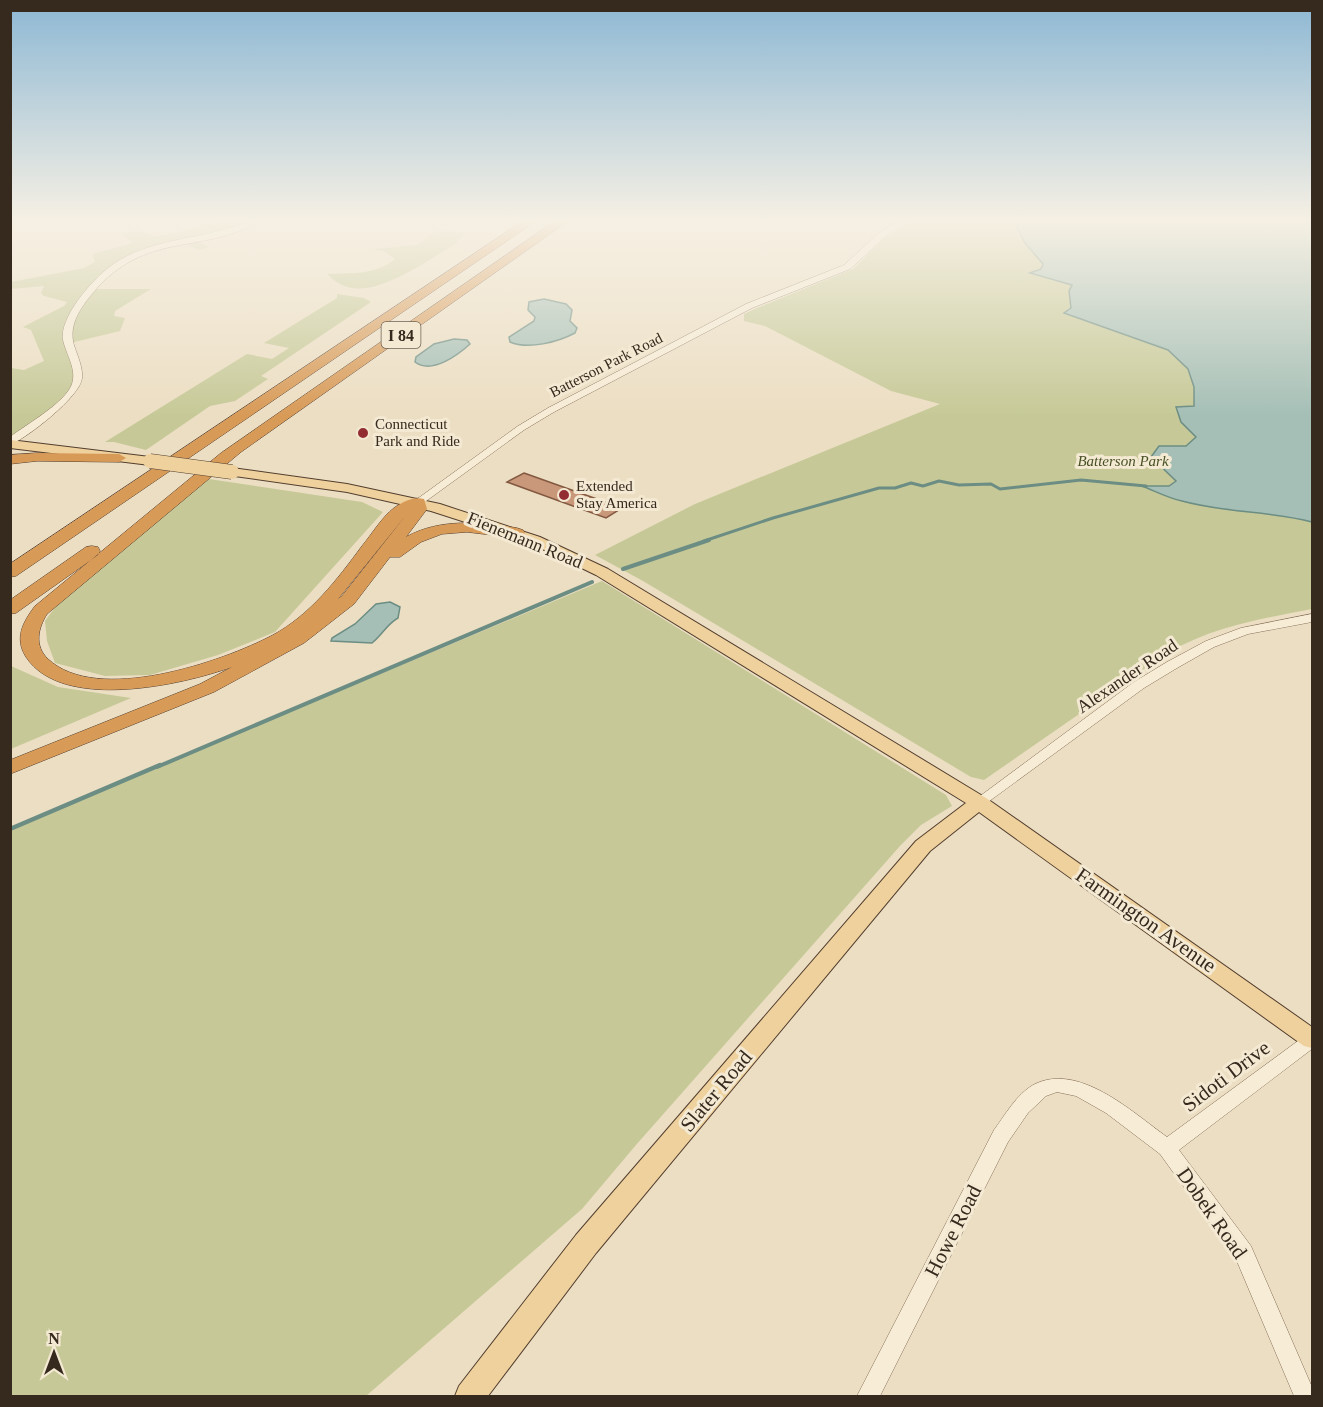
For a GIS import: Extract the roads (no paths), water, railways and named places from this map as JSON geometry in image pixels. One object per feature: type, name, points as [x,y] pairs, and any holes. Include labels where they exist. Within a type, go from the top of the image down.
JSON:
[{"type":"highway","name":"I 84","points":[[10,572],[437,285]]},
{"type":"highway","name":"I 84","points":[[10,609],[472,285]]},
{"type":"highway","points":[[10,768],[193,694],[270,656],[307,633],[336,611],[379,562],[418,511],[418,502],[405,507],[396,515],[309,619],[281,638],[246,655],[185,675],[122,684],[68,678],[42,664],[33,654],[28,638],[31,626],[41,610],[236,449]]},
{"type":"highway","points":[[10,460],[37,457],[118,458]]},
{"type":"highway","points":[[10,562],[59,532],[96,514]]},
{"type":"highway","points":[[379,562],[414,538],[437,530],[474,528],[517,533]]},
{"type":"main road","name":"Fienemann Road","points":[[10,443],[346,488],[418,502],[517,533],[567,554],[630,588],[979,802]]},
{"type":"main road","name":"Farmington Avenue","points":[[979,802],[1312,1040]]},
{"type":"main road","name":"Slater Road","points":[[470,1396],[586,1244],[923,846],[979,802]]},
{"type":"street","points":[[10,443],[65,399],[76,387],[78,375],[67,337],[69,321],[77,308],[98,285]]},
{"type":"street","name":"Batterson Park Road","points":[[418,502],[509,436],[550,410],[749,306],[803,285]]},
{"type":"street","name":"Alexander Road","points":[[979,802],[1139,685],[1210,644],[1245,631],[1312,618]]},
{"type":"street","name":"Sidoti Drive","points":[[1167,1148],[1312,1040]]},
{"type":"street","name":"Dobek Road","points":[[1057,1084],[1080,1089],[1113,1108],[1167,1148],[1244,1253],[1305,1396]]},
{"type":"street","name":"Howe Road","points":[[868,1396],[1001,1136],[1021,1108],[1039,1091],[1057,1084]]},
{"type":"water","points":[[1072,285],[1312,285],[1312,522],[1198,505],[1142,486],[1169,486],[1176,481],[1151,457],[1159,446],[1186,446],[1196,437],[1181,422],[1176,407],[1194,406],[1194,387],[1188,369],[1168,350],[1064,313],[1071,308],[1069,291]]},
{"type":"water","points":[[544,299],[566,304],[572,310],[570,321],[577,328],[575,333],[543,344],[525,345],[510,342],[509,337],[534,321],[535,317],[528,310],[529,302]]},
{"type":"water","points":[[454,339],[467,340],[470,344],[452,358],[437,365],[429,366],[415,362],[416,357],[434,344]]},
{"type":"water","points":[[390,602],[400,607],[398,618],[372,643],[331,641],[332,638],[355,624],[376,604]]},
{"type":"waterway","points":[[704,541],[773,518],[879,488],[895,488],[911,483],[923,486],[939,481],[959,485],[991,484],[1000,489],[1081,480],[1146,486]]},
{"type":"waterway","points":[[623,569],[709,540]]},
{"type":"waterway","points":[[157,767],[592,582]]},
{"type":"waterway","points":[[10,829],[160,765]]},
{"type":"place","name":"Connecticut Park and Ride","points":[[363,433]]},
{"type":"place","name":"Extended Stay America","points":[[564,495]]},
{"type":"park label","name":"Batterson Park","points":[[1123,461]]}]
